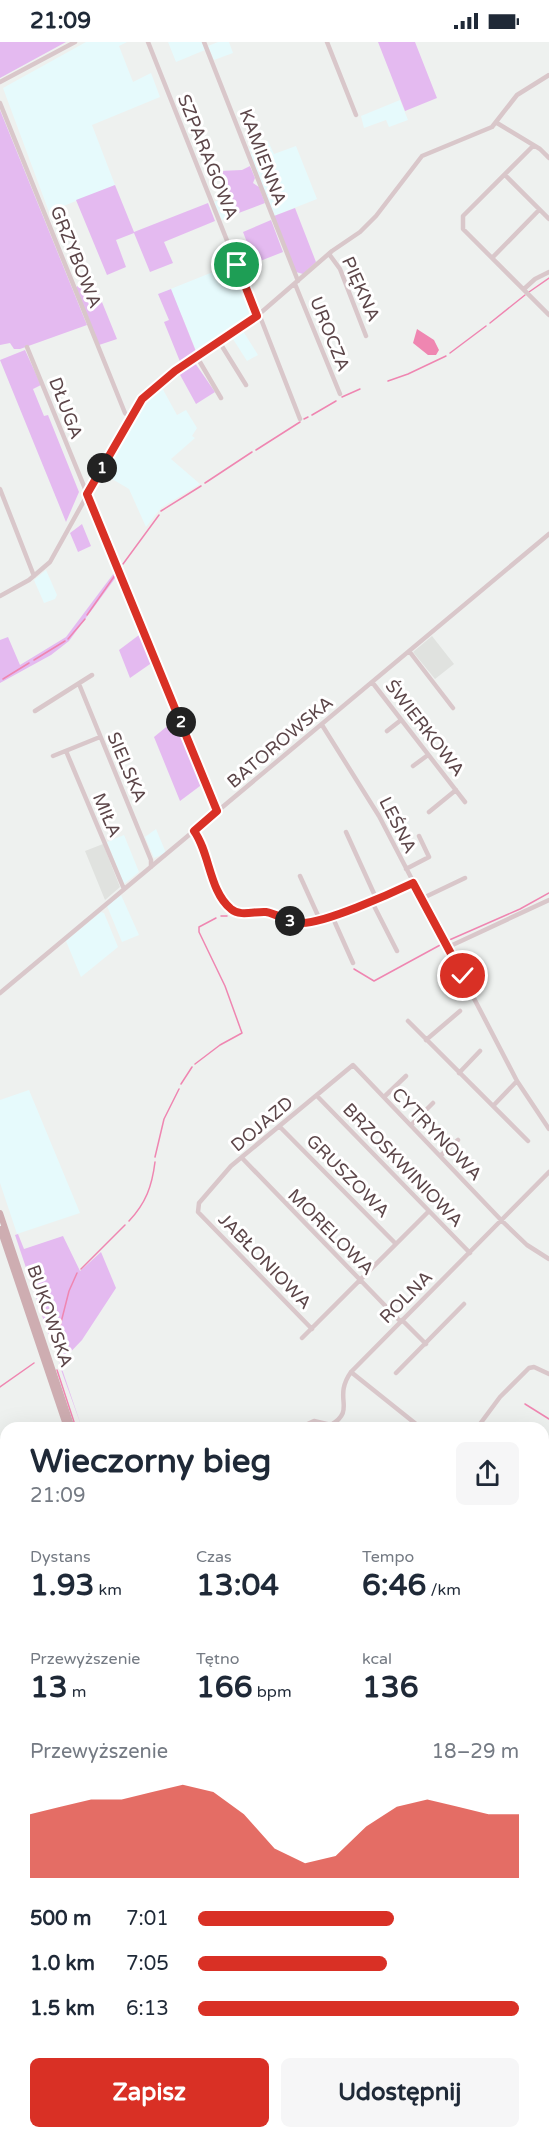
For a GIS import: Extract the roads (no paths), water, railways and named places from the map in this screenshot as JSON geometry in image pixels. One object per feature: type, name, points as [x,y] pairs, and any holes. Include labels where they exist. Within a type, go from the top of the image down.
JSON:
[{"type":"main road","name":"BUKOWSKA","points":[[0,1213],[70,1422]]},
{"type":"main road","name":"BUKOWSKA","points":[[0,1229],[65,1422]]},
{"type":"street","points":[[0,82],[75,42]]},
{"type":"street","name":"SZPARAGOWA","points":[[148,42],[300,419]]},
{"type":"street","name":"KAMIENNA","points":[[204,42],[297,283]]},
{"type":"street","points":[[327,42],[356,115]]},
{"type":"street","points":[[0,596],[34,576],[53,557],[130,418],[146,396],[258,315],[329,254],[360,232],[376,216],[422,156],[487,130],[497,123],[517,95],[549,75]]},
{"type":"street","name":"GRZYBOWA","points":[[0,103],[125,413],[130,418]]},
{"type":"street","points":[[497,123],[549,158]]},
{"type":"street","points":[[533,146],[462,218],[464,231],[549,315]]},
{"type":"street","points":[[505,175],[549,219]]},
{"type":"street","points":[[492,258],[539,210]]},
{"type":"street","name":"PIĘKNA","points":[[329,254],[340,269],[366,336]]},
{"type":"street","points":[[524,289],[535,279],[549,272]]},
{"type":"street","name":"UROCZA","points":[[297,283],[340,394]]},
{"type":"street","points":[[220,343],[246,385]]},
{"type":"street","name":"DŁUGA","points":[[27,347],[217,811]]},
{"type":"street","points":[[197,357],[221,398]]},
{"type":"street","points":[[0,489],[34,576]]},
{"type":"street","name":"BATOROWSKA","points":[[0,993],[151,867],[154,861],[194,831],[549,535]]},
{"type":"street","points":[[409,651],[453,708]]},
{"type":"street","points":[[35,711],[92,675]]},
{"type":"street","name":"ŚWIERKOWA","points":[[372,682],[465,802]]},
{"type":"street","name":"SIELSKA","points":[[79,684],[154,861]]},
{"type":"street","points":[[387,731],[401,720]]},
{"type":"street","name":"LEŚNA","points":[[322,724],[379,816],[518,1082],[549,1129]]},
{"type":"street","points":[[53,756],[100,736]]},
{"type":"street","name":"MIŁA","points":[[66,751],[124,889]]},
{"type":"street","points":[[413,766],[428,755]]},
{"type":"street","name":"ŚWIERKOWA","points":[[429,812],[456,790]]},
{"type":"street","points":[[194,831],[220,893],[232,911],[269,912],[299,923],[320,920],[413,883]]},
{"type":"street","points":[[345,832],[397,951]]},
{"type":"street","points":[[405,869],[429,857],[419,836]]},
{"type":"street","points":[[300,876],[320,920]]},
{"type":"street","points":[[421,899],[465,878]]},
{"type":"street","points":[[446,948],[549,900]]},
{"type":"street","points":[[332,916],[353,963]]},
{"type":"street","points":[[426,1040],[460,1011]]},
{"type":"street","points":[[408,1021],[528,1141]]},
{"type":"street","points":[[459,1073],[480,1051]]},
{"type":"street","name":"DOJAZD","points":[[198,1212],[199,1203],[231,1166],[243,1159],[353,1065]]},
{"type":"street","name":"CYTRYNOWA","points":[[353,1065],[502,1221],[527,1245],[549,1259]]},
{"type":"street","points":[[384,1097],[406,1076]]},
{"type":"street","points":[[493,1106],[518,1082]]},
{"type":"street","name":"BRZOSKWINIOWA","points":[[316,1096],[470,1253]]},
{"type":"street","points":[[411,1125],[433,1103]]},
{"type":"street","name":"GRUSZOWA","points":[[280,1127],[396,1244]]},
{"type":"street","points":[[440,1156],[458,1140]]},
{"type":"street","name":"MORELOWA","points":[[243,1159],[360,1281],[426,1344]]},
{"type":"street","name":"ROLNA","points":[[335,1422],[345,1411],[342,1388],[351,1372],[549,1172]]},
{"type":"street","points":[[302,1338],[429,1211]]},
{"type":"street","name":"JABŁONIOWA","points":[[198,1212],[312,1329]]},
{"type":"street","points":[[396,1373],[464,1304]]},
{"type":"street","points":[[482,1422],[517,1379],[529,1368],[540,1369],[549,1374]]},
{"type":"street","points":[[351,1372],[414,1422]]},
{"type":"waterway","points":[[529,292],[549,278]]},
{"type":"waterway","points":[[490,323],[525,295]]},
{"type":"waterway","points":[[450,353],[486,326]]},
{"type":"waterway","points":[[388,381],[446,356]]},
{"type":"waterway","points":[[342,397],[360,389]]},
{"type":"waterway","points":[[312,415],[336,401]]},
{"type":"waterway","points":[[304,419],[308,417]]},
{"type":"waterway","points":[[256,450],[300,422]]},
{"type":"waterway","points":[[205,483],[252,452]]},
{"type":"waterway","points":[[161,511],[201,486]]},
{"type":"waterway","points":[[123,564],[159,515]]},
{"type":"waterway","points":[[87,615],[118,571]]},
{"type":"waterway","points":[[68,639],[85,619]]},
{"type":"waterway","points":[[34,660],[65,641]]},
{"type":"waterway","points":[[3,679],[29,663]]},
{"type":"waterway","points":[[447,941],[520,909],[549,893]]},
{"type":"waterway","points":[[221,916],[227,916]]},
{"type":"waterway","points":[[195,1064],[220,1045],[242,1033],[225,986],[199,932],[199,927],[216,918]]},
{"type":"waterway","points":[[354,969],[374,981],[442,944]]},
{"type":"waterway","points":[[181,1084],[192,1067]]},
{"type":"waterway","points":[[155,1157],[164,1119],[179,1089]]},
{"type":"waterway","points":[[129,1221],[140,1208],[147,1194],[155,1162]]},
{"type":"waterway","points":[[81,1269],[125,1225]]},
{"type":"waterway","points":[[55,1346],[69,1291],[77,1273]]},
{"type":"waterway","points":[[0,1387],[34,1363]]},
{"type":"waterway","points":[[57,1370],[74,1422]]},
{"type":"waterway","points":[[525,1404],[549,1419]]}]
